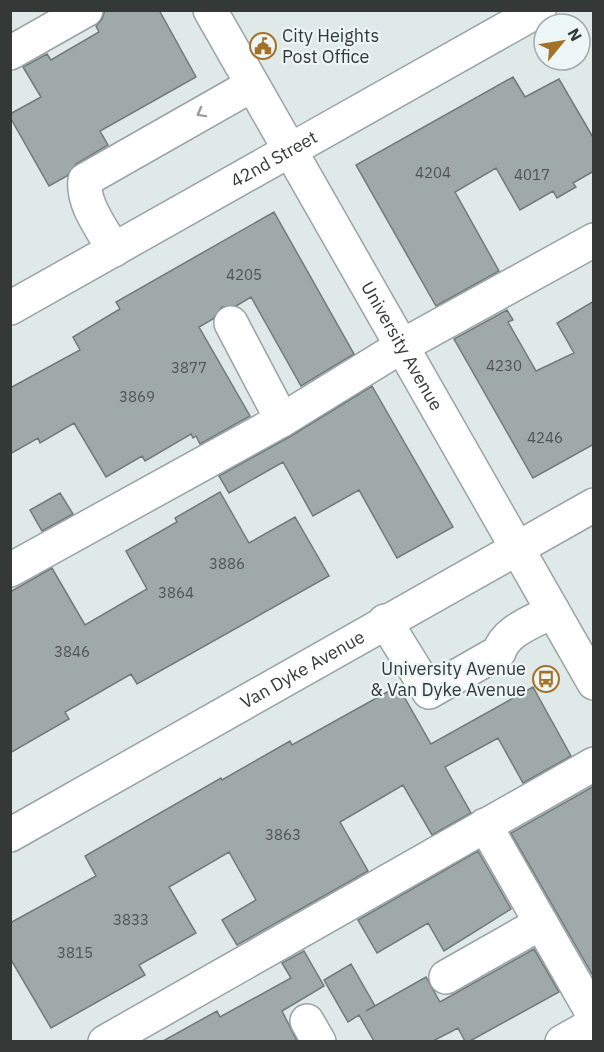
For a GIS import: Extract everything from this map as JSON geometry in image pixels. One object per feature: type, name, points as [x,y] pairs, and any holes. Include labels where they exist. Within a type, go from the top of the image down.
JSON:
[{"type":"street","points":[[10,53],[86,10]]},
{"type":"street","name":"University Avenue","points":[[210,10],[594,683]]},
{"type":"street","name":"42nd Street","points":[[10,308],[539,10]]},
{"type":"street","points":[[114,250],[84,190],[86,180],[252,85]]},
{"type":"street","points":[[10,570],[282,420],[402,346],[594,240]]},
{"type":"street","points":[[231,323],[282,420]]},
{"type":"street","name":"Van Dyke Avenue","points":[[10,835],[385,621],[594,505]]},
{"type":"street","points":[[385,621],[429,692],[499,652],[502,642],[512,634],[553,611]]},
{"type":"street","points":[[105,1041],[594,764]]},
{"type":"street","points":[[485,825],[594,1016]]},
{"type":"street","points":[[446,977],[541,923]]},
{"type":"street","points":[[562,1041],[594,1024]]},
{"type":"building","points":[[105,10],[159,10],[196,77],[100,131],[108,145],[76,164],[67,176],[49,186],[10,117],[10,114],[41,97],[23,67],[47,54],[51,60],[99,32],[96,26]]},
{"type":"building","points":[[513,77],[525,97],[559,79],[594,139],[594,171],[573,183],[576,187],[557,198],[553,191],[520,210],[496,168],[455,192],[499,271],[436,306],[356,165]]},
{"type":"building","points":[[274,212],[354,354],[301,386],[251,297],[236,306],[222,307],[213,319],[199,327],[250,416],[200,444],[196,436],[193,438],[191,434],[145,461],[142,456],[106,477],[74,423],[40,443],[38,438],[10,454],[10,388],[80,350],[73,337],[120,309],[116,302]]},
{"type":"building","points":[[594,301],[594,444],[533,478],[454,339],[507,310],[513,320],[508,322],[536,371],[574,353],[557,323]]},
{"type":"building","points":[[372,386],[453,527],[397,558],[359,490],[313,516],[283,462],[229,493],[219,476],[291,436]]},
{"type":"building","points":[[220,492],[249,543],[295,517],[329,576],[137,684],[131,674],[65,712],[69,719],[10,753],[10,592],[52,568],[85,625],[147,589],[126,551],[177,522],[175,518]]},
{"type":"building","points":[[60,493],[73,514],[42,531],[30,510]]},
{"type":"building","points":[[398,686],[431,744],[533,687],[571,756],[523,783],[498,738],[445,767],[471,813],[432,835],[403,785],[340,822],[368,871],[237,945],[222,920],[256,900],[229,852],[169,887],[196,933],[139,965],[145,975],[51,1028],[10,958],[10,923],[96,876],[85,856],[221,778],[222,780],[290,741],[292,745]]},
{"type":"building","points":[[594,786],[594,973],[592,974],[511,833]]},
{"type":"building","points":[[478,851],[511,909],[444,951],[428,923],[377,953],[358,920]]},
{"type":"building","points":[[534,949],[559,992],[470,1041],[465,1041],[458,1028],[433,1041],[374,1041],[359,1015],[348,1022],[324,980],[351,964],[375,1006],[426,977],[440,1002]]},
{"type":"building","points":[[304,951],[324,986],[282,1011],[297,1041],[163,1041],[217,1011],[220,1017],[291,978],[282,963]]},
{"type":"place","name":"City Heights Post Office","points":[[263,46]]},
{"type":"place","name":"University Avenue & Van Dyke Avenue","points":[[546,679]]}]
